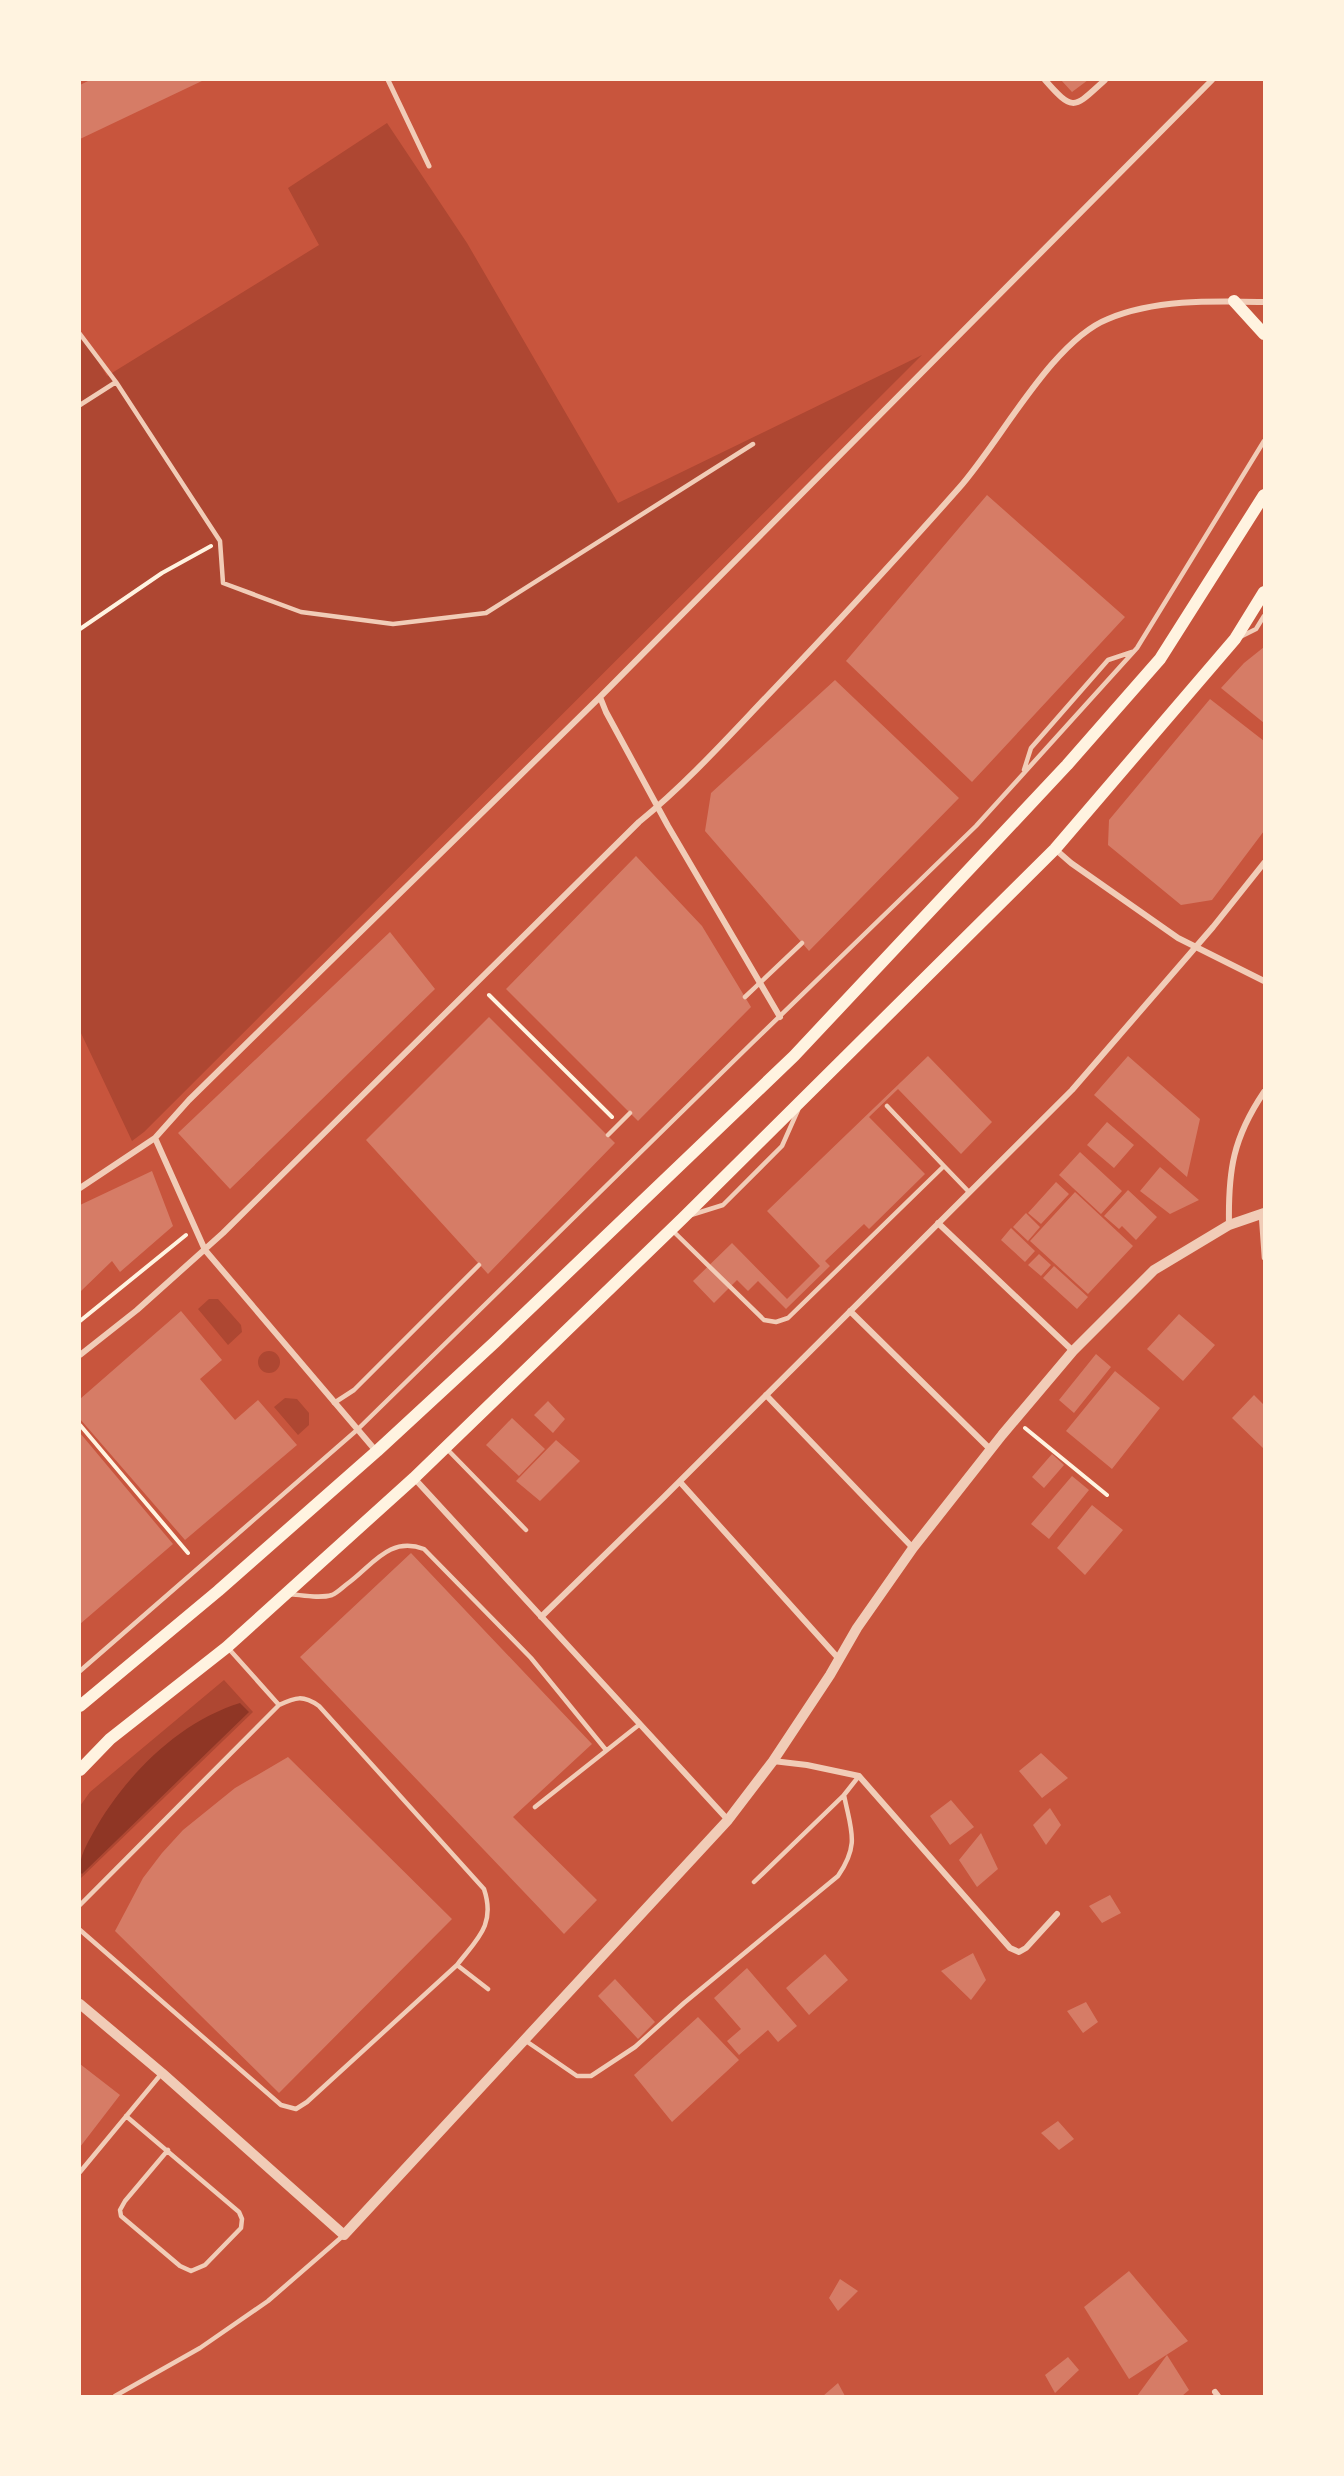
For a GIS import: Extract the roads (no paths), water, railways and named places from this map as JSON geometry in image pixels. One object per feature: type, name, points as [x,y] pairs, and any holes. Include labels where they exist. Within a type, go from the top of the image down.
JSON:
[{"type":"main road","points":[[1234,301],[1264,333]]},
{"type":"main road","points":[[80,1706],[218,1591],[377,1451],[495,1342],[794,1056],[1067,765],[1160,659],[1263,499]]},
{"type":"main road","points":[[80,1770],[110,1739],[227,1647],[446,1448],[671,1229],[1054,849],[1235,639],[1264,592]]},
{"type":"street","points":[[388,80],[429,166]]},
{"type":"street","points":[[1045,80],[1062,99],[1070,104],[1080,102],[1104,80]]},
{"type":"street","points":[[80,1188],[155,1138],[189,1100],[600,697],[1212,80]]},
{"type":"street","points":[[80,1355],[137,1310],[205,1250],[639,822],[678,790],[809,652],[961,486],[1046,370],[1076,340],[1106,319],[1161,304],[1264,302]]},
{"type":"street","points":[[600,697],[657,807],[780,1017]]},
{"type":"street","points":[[1054,849],[1178,938],[1264,981]]},
{"type":"street","points":[[542,1617],[1072,1090],[1264,864]]},
{"type":"street","points":[[1229,1225],[1228,1186],[1235,1148],[1252,1111],[1264,1092]]},
{"type":"street","points":[[155,1138],[205,1250],[377,1451]]},
{"type":"street","points":[[80,2004],[162,2073],[345,2235],[728,1820],[773,1761],[857,1628],[913,1548],[1073,1351],[1154,1270],[1229,1225],[1263,1213]]},
{"type":"street","points":[[938,1223],[1073,1351]]},
{"type":"street","points":[[850,1311],[991,1450]]},
{"type":"street","points":[[766,1395],[913,1548]]},
{"type":"street","points":[[414,1478],[728,1820]]},
{"type":"street","points":[[680,1482],[839,1659]]},
{"type":"street","points":[[773,1761],[807,1765],[859,1776],[1010,1947],[1019,1952],[1026,1948],[1057,1914]]},
{"type":"lane","points":[[80,334],[116,382],[220,541],[223,583],[301,612],[393,624],[486,613],[753,444]]},
{"type":"lane","points":[[80,405],[116,382]]},
{"type":"lane","points":[[80,1671],[357,1430],[976,826],[1134,651],[1264,441]]},
{"type":"lane","points":[[1235,639],[1256,629],[1264,616]]},
{"type":"lane","points":[[1023,774],[1031,748],[1108,660],[1134,651]]},
{"type":"lane","points":[[745,998],[802,943]]},
{"type":"lane","points":[[682,1218],[723,1205],[782,1146],[803,1097]]},
{"type":"lane","points":[[887,1106],[969,1191]]},
{"type":"lane","points":[[608,1135],[630,1113]]},
{"type":"lane","points":[[671,1229],[764,1320],[776,1322],[788,1318],[944,1166]]},
{"type":"lane","points":[[1263,1213],[1264,1258]]},
{"type":"lane","points":[[334,1403],[354,1390],[479,1265]]},
{"type":"lane","points":[[446,1448],[526,1530]]},
{"type":"lane","points":[[283,1594],[333,1594],[395,1546],[411,1544],[424,1549],[531,1658],[606,1750]]},
{"type":"lane","points":[[227,1647],[279,1705]]},
{"type":"lane","points":[[80,1905],[279,1705],[297,1697],[308,1698],[319,1706],[484,1889],[489,1904],[486,1927],[457,1965],[307,2102],[296,2109],[281,2105],[80,1930]]},
{"type":"lane","points":[[535,1807],[640,1724]]},
{"type":"lane","points":[[754,1882],[844,1795],[859,1776]]},
{"type":"lane","points":[[525,2040],[577,2076],[591,2076],[635,2047],[684,2003],[837,1876],[849,1859],[853,1842],[844,1795]]},
{"type":"lane","points":[[457,1965],[488,1989]]},
{"type":"lane","points":[[80,2172],[162,2073]]},
{"type":"lane","points":[[126,2116],[168,2150],[239,2212],[242,2219],[241,2228],[205,2265],[191,2271],[180,2266],[121,2216],[120,2210],[125,2201],[168,2150]]},
{"type":"lane","points":[[115,2397],[200,2348],[268,2301],[345,2235]]}]
